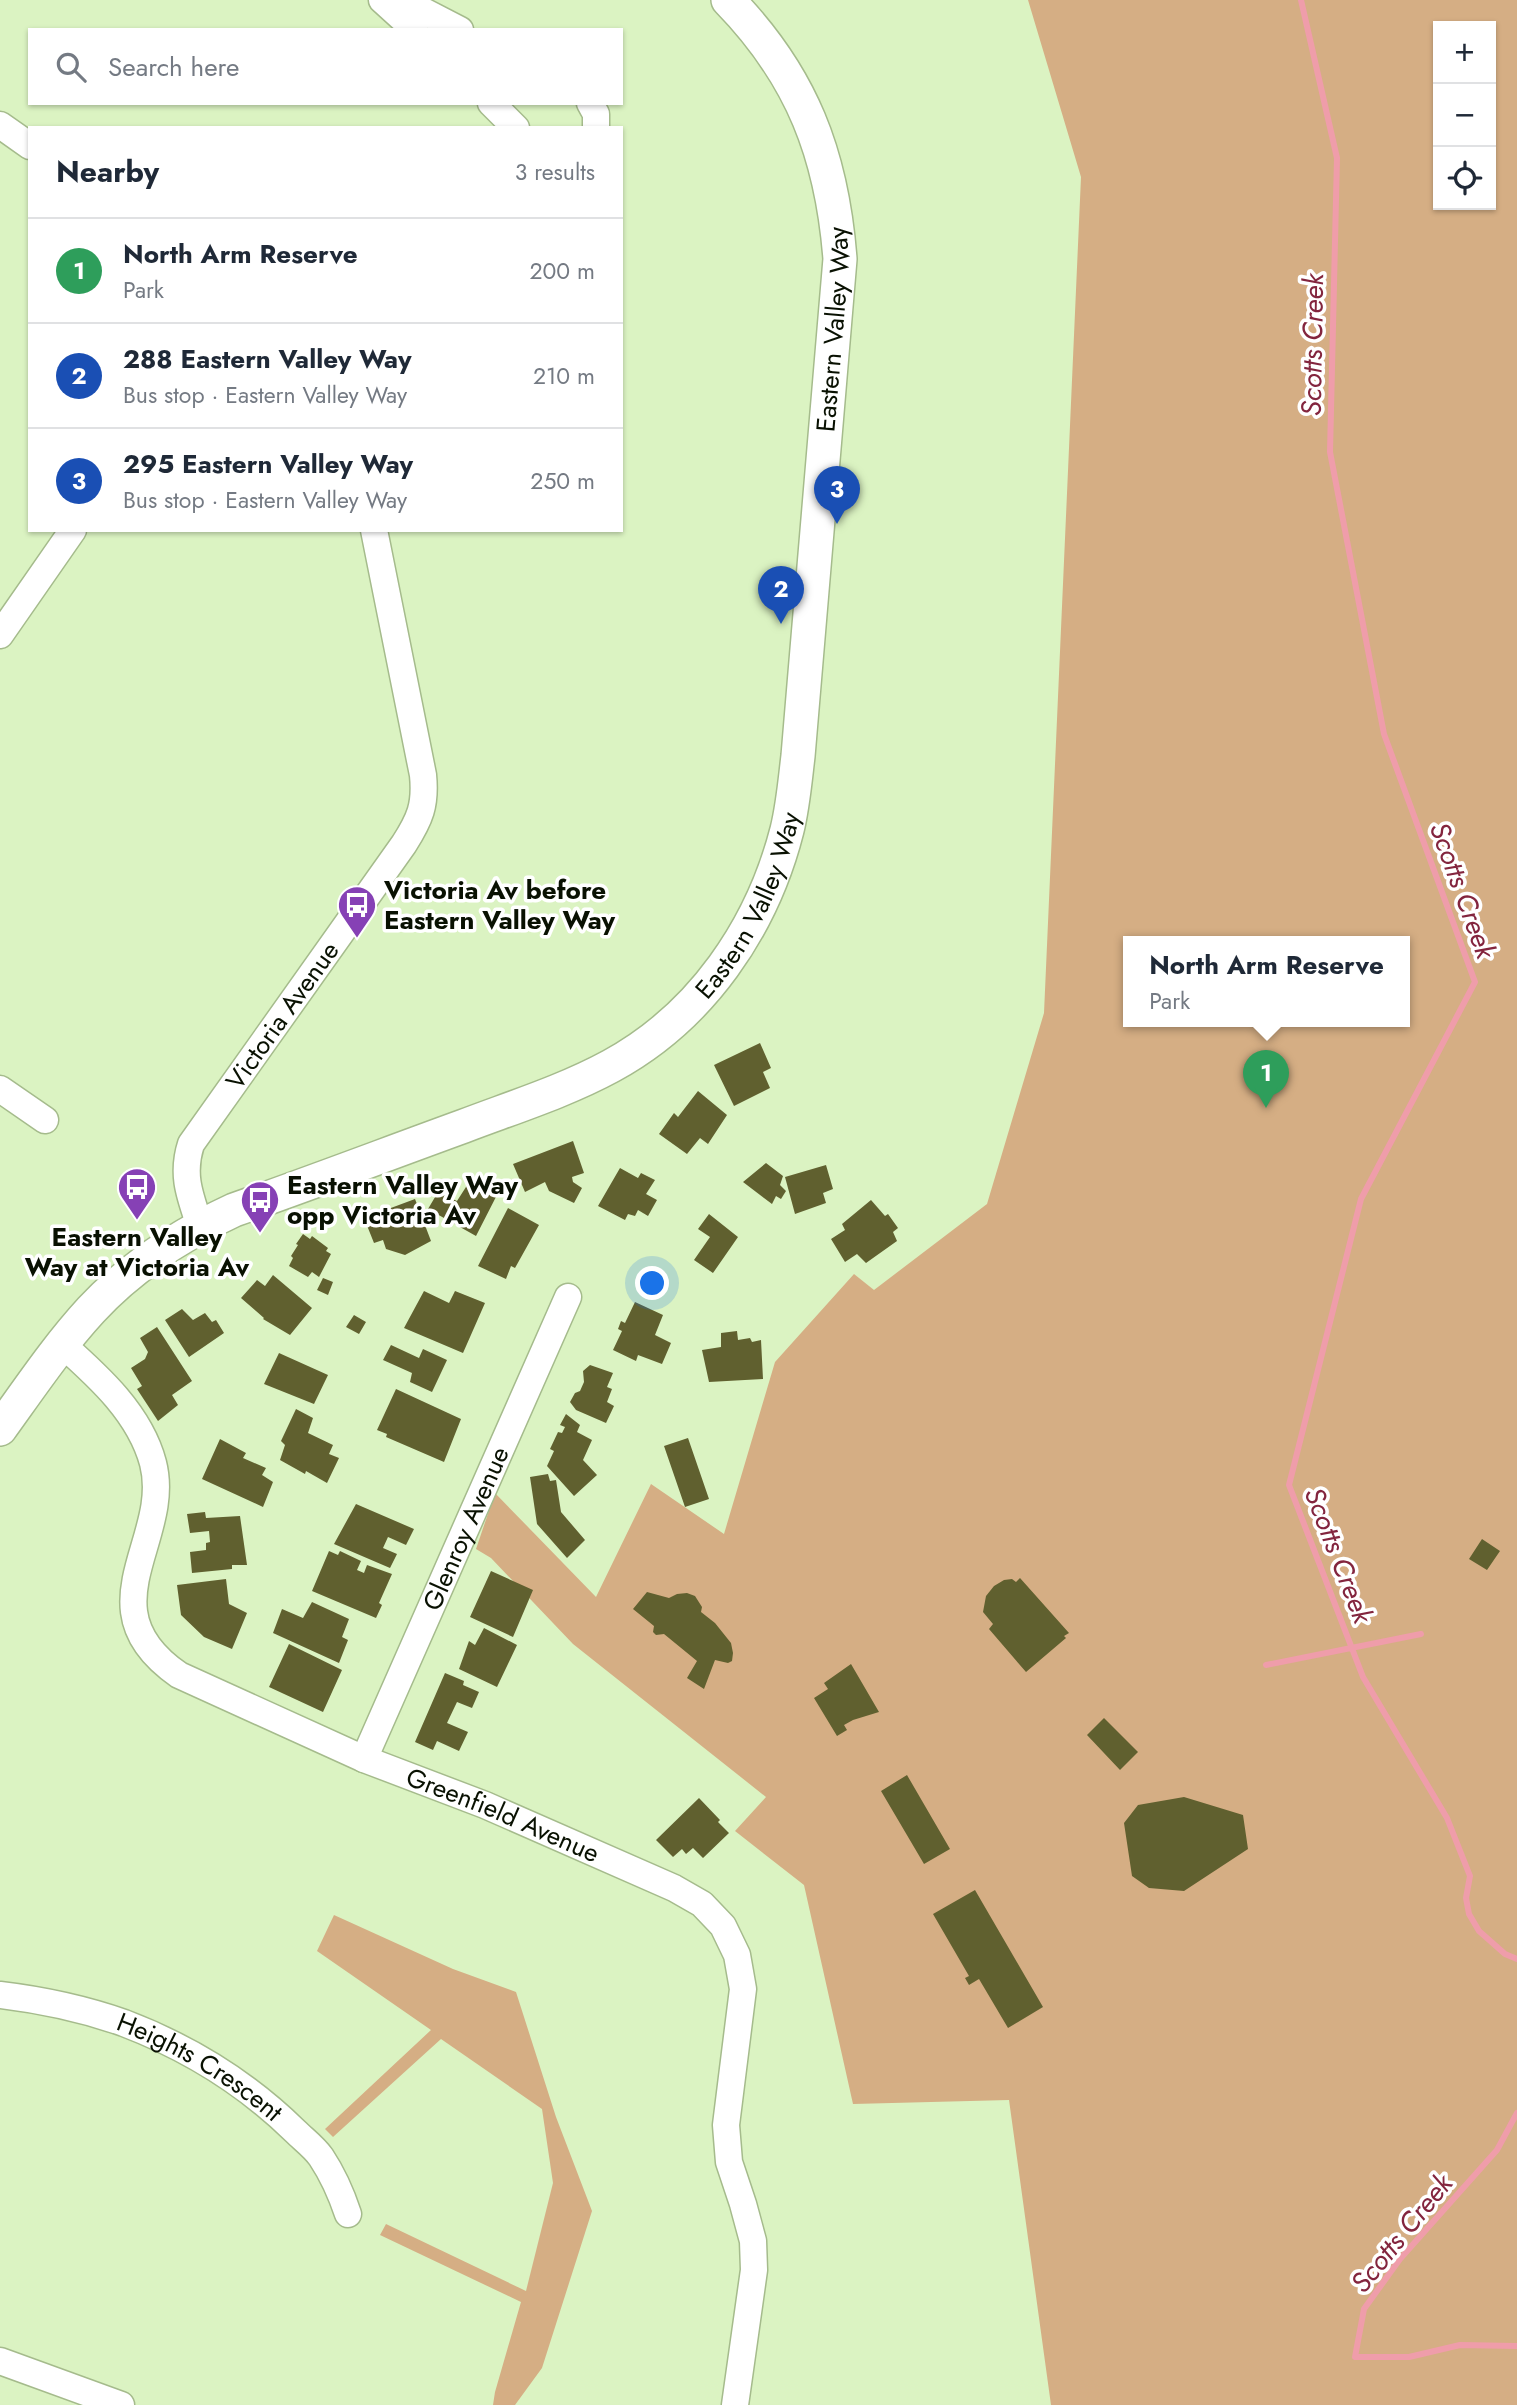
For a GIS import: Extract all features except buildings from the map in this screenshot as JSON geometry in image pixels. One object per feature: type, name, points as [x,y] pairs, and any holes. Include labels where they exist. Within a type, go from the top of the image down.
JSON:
[{"type":"main road","name":"Eastern Valley Way","points":[[0,1429],[63,1345],[107,1294],[141,1266],[200,1226],[234,1210],[560,1090],[614,1065],[658,1035],[705,990],[737,949],[761,906],[788,827],[798,756],[840,259],[829,175],[814,130],[796,90],[774,55],[748,20],[727,0]]},
{"type":"street","points":[[382,0],[413,28]]},
{"type":"street","points":[[402,0],[456,28]]},
{"type":"street","points":[[493,105],[514,126]]},
{"type":"street","points":[[591,105],[596,114],[596,126]]},
{"type":"street","points":[[0,125],[28,145]]},
{"type":"street","points":[[0,635],[72,532]]},
{"type":"street","name":"Victoria Avenue","points":[[200,1226],[185,1161],[191,1144],[404,844],[423,810],[423,775],[374,532]]},
{"type":"street","points":[[0,1089],[45,1120]]},
{"type":"street","name":"Glenroy Avenue","points":[[364,1759],[568,1297]]},
{"type":"street","name":"Greenfield Avenue","points":[[63,1345],[96,1374],[115,1396],[147,1446],[153,1464],[156,1484],[154,1506],[134,1579],[134,1600],[138,1624],[147,1645],[161,1662],[179,1675],[364,1759],[485,1805],[674,1888],[702,1904],[723,1926],[737,1955],[743,1989],[726,2125],[729,2162],[753,2241],[754,2270],[735,2405]]},
{"type":"street","name":"Heights Crescent","points":[[0,1995],[68,2006],[125,2024],[220,2071],[275,2112],[319,2154],[339,2187],[348,2214]]},
{"type":"street","points":[[0,2361],[121,2405]]},
{"type":"shaded area","points":[[1028,0],[1517,0],[1517,2405],[1051,2405],[1009,2100],[853,2104],[804,1885],[735,1831],[766,1797],[573,1644],[491,1558],[476,1549],[495,1493],[596,1597],[651,1484],[724,1534],[775,1362],[854,1274],[874,1290],[987,1204],[1044,1013],[1081,177]]},
{"type":"shaded area","points":[[334,1915],[453,1969],[516,1992],[556,2117],[592,2211],[542,2368],[515,2405],[493,2405],[521,2302],[380,2235],[386,2224],[526,2291],[553,2183],[542,2109],[441,2039],[333,2137],[325,2129],[431,2030],[317,1951]]},
{"type":"waterway","name":"Scotts Creek","points":[[1301,0],[1337,158],[1330,452],[1384,734],[1475,982],[1361,1199],[1289,1485],[1363,1677],[1447,1818],[1470,1876],[1466,1898],[1469,1914],[1479,1931],[1505,1954],[1517,1959]]},
{"type":"waterway","points":[[1266,1665],[1421,1634]]},
{"type":"waterway","name":"Scotts Creek","points":[[1517,2113],[1497,2150],[1400,2259],[1364,2309],[1355,2357],[1409,2357],[1460,2345],[1517,2346]]},
{"type":"place","name":"295 Eastern Valley Way","points":[[837,524]]},
{"type":"place","name":"288 Eastern Valley Way","points":[[781,624]]},
{"type":"place","name":"Victoria Av before Eastern Valley Way","points":[[357,939]]},
{"type":"place","name":"North Arm Reserve","points":[[1266,1108]]},
{"type":"place","name":"Eastern Valley Way at Victoria Av","points":[[137,1221]]},
{"type":"place","name":"Eastern Valley Way opp Victoria Av","points":[[260,1234]]}]
